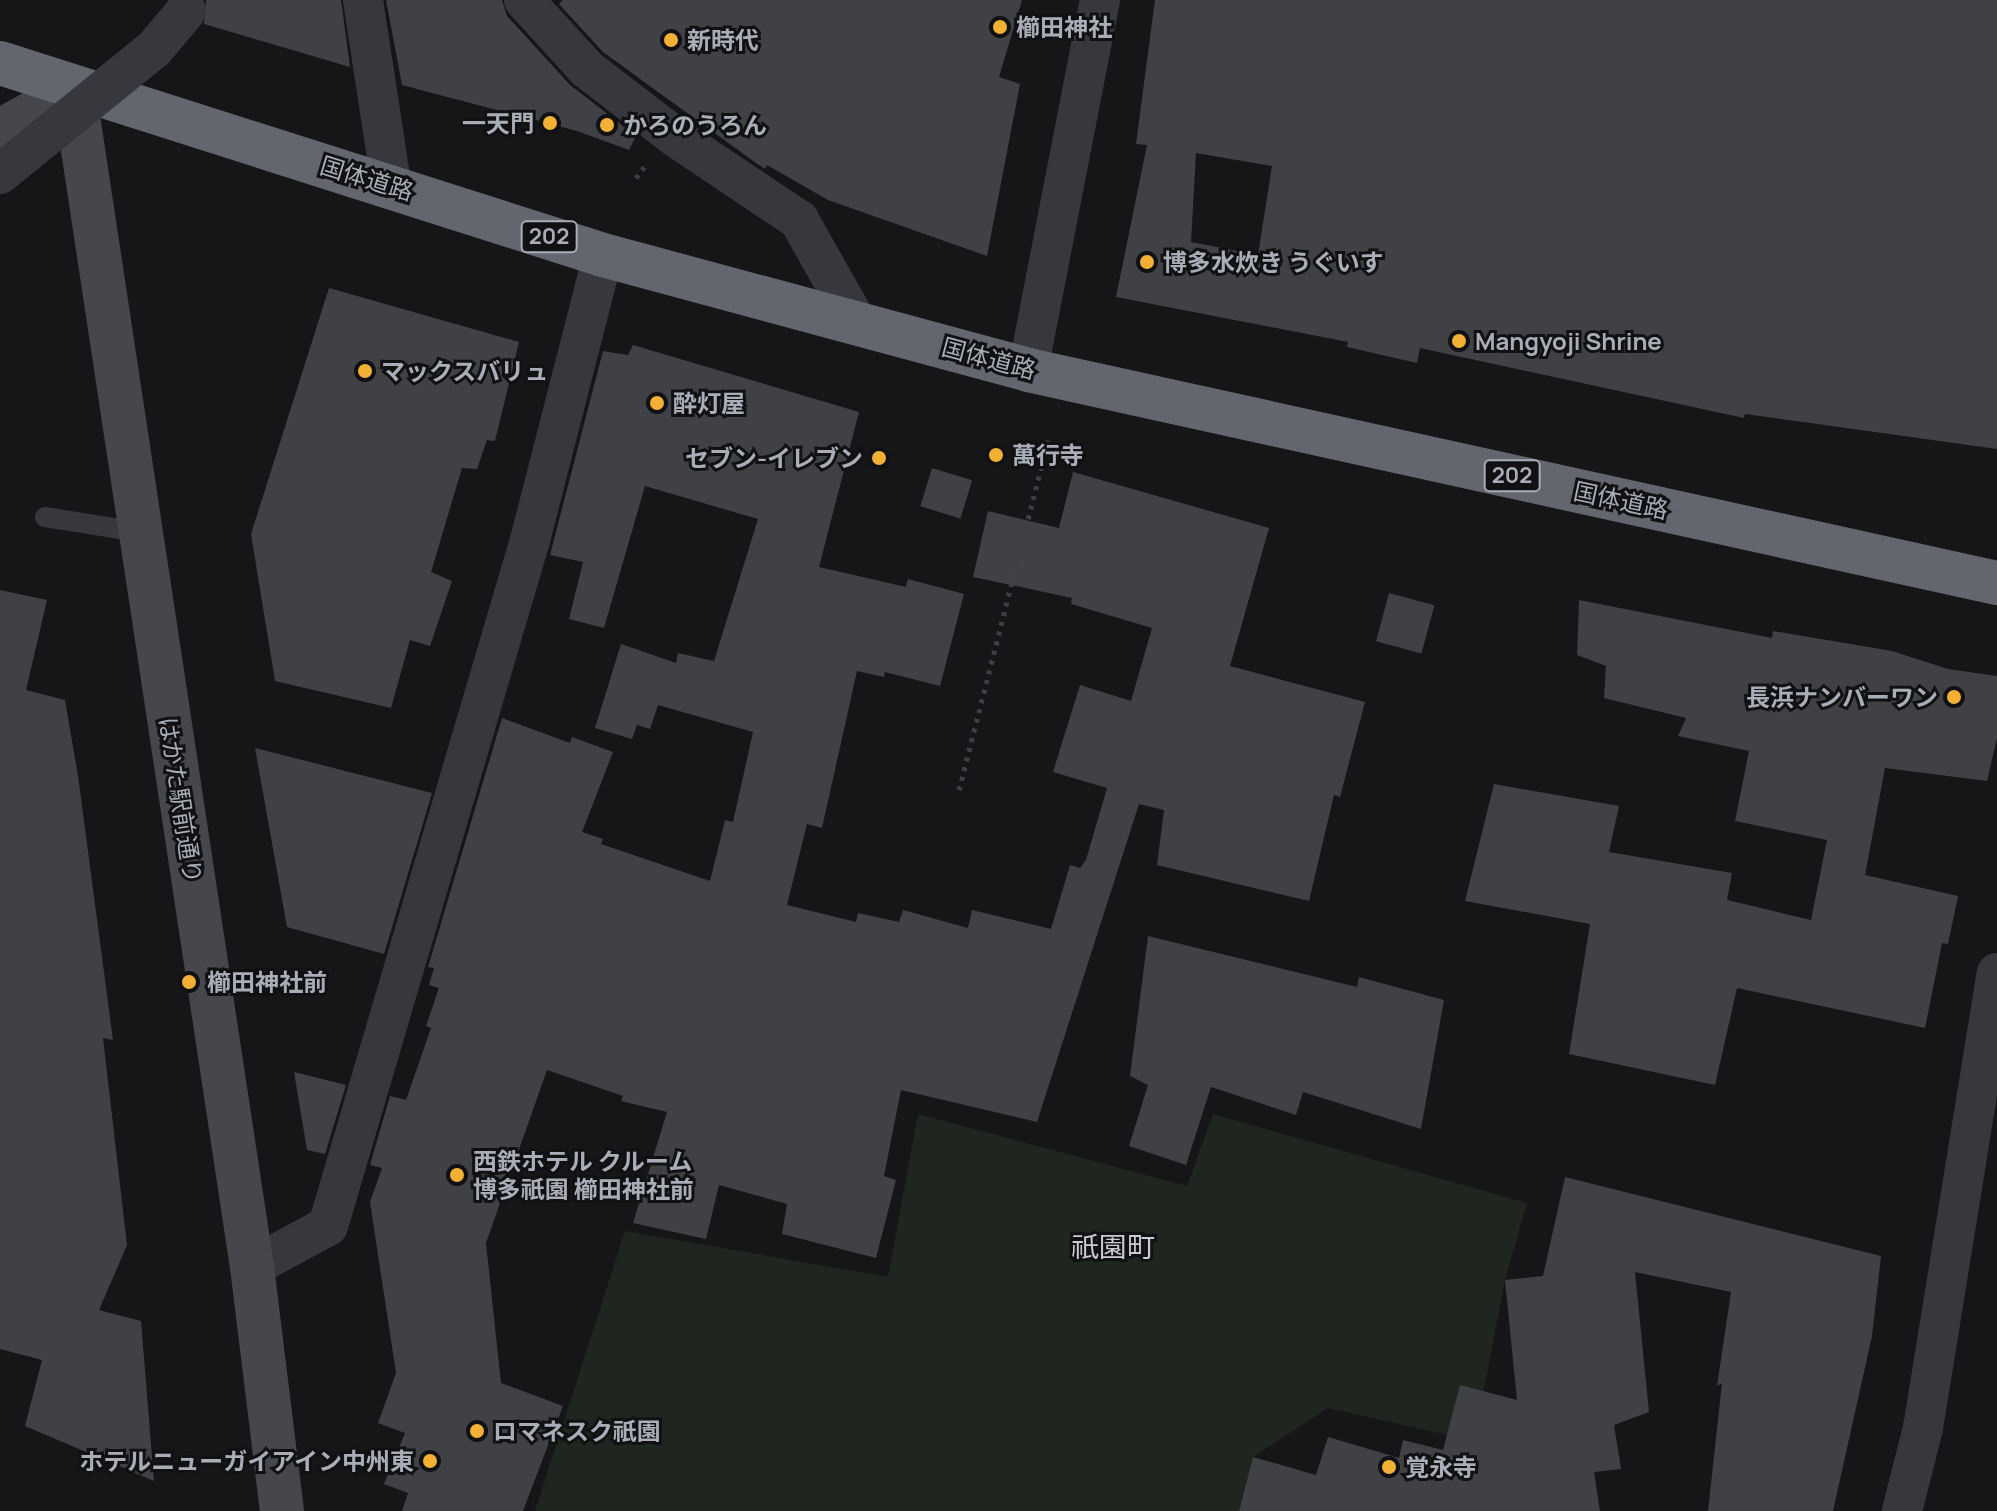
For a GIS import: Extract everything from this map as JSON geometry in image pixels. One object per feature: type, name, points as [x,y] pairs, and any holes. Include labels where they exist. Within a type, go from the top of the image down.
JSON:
[{"type":"highway","name":"国体道路","points":[[0,63],[74,90],[391,184],[603,255],[1028,370],[1997,583]]},
{"type":"street","points":[[363,0],[391,184]]},
{"type":"street","points":[[524,0],[587,69],[678,139],[799,220],[856,321]]},
{"type":"street","points":[[1028,370],[1100,0]]},
{"type":"street","points":[[0,174],[154,49],[186,11]]},
{"type":"street","points":[[0,131],[74,90]]},
{"type":"street","name":"はかた駅前通り","points":[[74,90],[252,1267],[282,1511]]},
{"type":"street","points":[[252,1267],[328,1226],[530,540],[603,255]]},
{"type":"street","points":[[1902,1511],[1923,1428],[1995,999]]},
{"type":"lane","points":[[45,517],[140,532]]},
{"type":"path","points":[[959,790],[1048,440]]},
{"type":"shaded area","points":[[918,1114],[1187,1186],[1213,1114],[1527,1203],[1505,1280],[1474,1441],[1328,1408],[1253,1457],[1239,1511],[535,1511],[625,1231],[888,1277]]},
{"type":"building","points":[[206,0],[341,0],[350,67],[204,24]]},
{"type":"building","points":[[386,0],[502,0],[507,16],[570,85],[636,136],[629,150],[577,131],[402,85]]},
{"type":"building","points":[[563,0],[1022,0],[999,77],[1020,84],[987,256],[828,200],[767,165],[765,169],[603,52],[559,4]]},
{"type":"building","points":[[1155,0],[1997,0],[1997,449],[1745,414],[1744,418],[1420,348],[1417,363],[1347,347],[1348,342],[1116,297],[1147,145],[1136,144]],"holes":[[[1196,153],[1272,166],[1258,255],[1191,242]]]},
{"type":"building","points":[[329,288],[519,342],[495,441],[487,440],[477,469],[462,468],[431,572],[452,581],[430,646],[410,640],[391,708],[275,681],[251,534]]},
{"type":"building","points":[[633,345],[859,412],[819,567],[906,587],[908,579],[964,594],[940,686],[885,672],[884,677],[857,671],[822,828],[807,824],[787,905],[856,922],[858,913],[899,922],[903,910],[968,928],[972,910],[1051,929],[1070,865],[1080,868],[1086,860],[1107,788],[1053,772],[1080,685],[1131,701],[1152,628],[1071,604],[1072,598],[973,577],[988,511],[1059,528],[1073,472],[1269,528],[1230,666],[1365,702],[1340,797],[1334,795],[1309,901],[1157,865],[1164,810],[1139,804],[1037,1122],[901,1090],[884,1176],[896,1180],[876,1258],[782,1234],[787,1204],[719,1185],[706,1239],[633,1223],[667,1112],[621,1101],[623,1096],[547,1070],[486,1243],[501,1383],[563,1406],[523,1511],[402,1511],[408,1493],[384,1484],[405,1433],[378,1423],[396,1373],[370,1202],[382,1168],[370,1165],[390,1096],[406,1100],[431,1028],[426,1026],[439,988],[429,985],[434,968],[428,967],[502,718],[570,743],[572,737],[613,752],[582,832],[603,839],[601,844],[710,881],[725,820],[733,822],[753,732],[658,705],[650,729],[637,725],[632,739],[595,728],[621,644],[676,663],[678,653],[714,661],[758,519],[645,486],[604,628],[569,619],[583,562],[550,555],[603,351],[628,355]]},
{"type":"building","points":[[932,468],[972,480],[960,519],[920,506]]},
{"type":"building","points":[[0,590],[47,600],[26,690],[65,700],[113,1040],[103,1038],[127,1245],[99,1310],[141,1321],[154,1481],[25,1426],[42,1360],[0,1349]]},
{"type":"building","points":[[1389,593],[1434,605],[1421,653],[1376,641]]},
{"type":"building","points":[[1579,600],[1772,638],[1773,631],[1892,651],[1948,669],[1997,676],[1997,738],[1987,781],[1885,768],[1865,875],[1958,896],[1948,944],[1942,943],[1925,1028],[1737,988],[1715,1085],[1569,1054],[1590,924],[1465,901],[1494,784],[1619,806],[1609,852],[1732,873],[1727,900],[1811,920],[1827,840],[1735,821],[1749,751],[1678,736],[1686,718],[1604,698],[1606,666],[1577,655]]},
{"type":"building","points":[[255,748],[432,793],[384,954],[287,927]]},
{"type":"building","points":[[1148,936],[1357,987],[1359,977],[1444,1000],[1421,1129],[1303,1092],[1296,1115],[1211,1087],[1186,1165],[1129,1146],[1148,1085],[1130,1076]]},
{"type":"building","points":[[294,1072],[346,1085],[325,1154],[307,1150]]},
{"type":"building","points":[[1565,1177],[1881,1256],[1872,1336],[1833,1511],[1708,1511],[1722,1383],[1717,1386],[1731,1292],[1635,1272],[1649,1412],[1614,1425],[1621,1469],[1594,1472],[1600,1511],[1239,1511],[1253,1457],[1316,1475],[1328,1437],[1399,1458],[1403,1440],[1443,1450],[1460,1385],[1517,1400],[1505,1280],[1543,1276]]},
{"type":"place","name":"櫛田神社","points":[[1000,27]]},
{"type":"place","name":"新時代","points":[[671,40]]},
{"type":"place","name":"一天門","points":[[550,123]]},
{"type":"place","name":"かろのうろん","points":[[607,125]]},
{"type":"place","name":"博多水炊き うぐいす","points":[[1147,262]]},
{"type":"place","name":"Mangyoji Shrine","points":[[1459,341]]},
{"type":"place","name":"マックスバリュ","points":[[365,371]]},
{"type":"place","name":"酔灯屋","points":[[657,403]]},
{"type":"place","name":"萬行寺","points":[[996,455]]},
{"type":"place","name":"セブン-イレブン","points":[[879,458]]},
{"type":"place","name":"長浜ナンバーワン","points":[[1954,697]]},
{"type":"place","name":"櫛田神社前","points":[[189,982]]},
{"type":"place","name":"西鉄ホテル クルーム 博多祇園 櫛田神社前","points":[[457,1175]]},
{"type":"place","name":"ロマネスク祇園","points":[[477,1431]]},
{"type":"place","name":"ホテルニューガイアイン中州東","points":[[430,1461]]},
{"type":"place","name":"覚永寺","points":[[1389,1467]]},
{"type":"district","name":"祇園町","points":[[1113,1246]]}]
